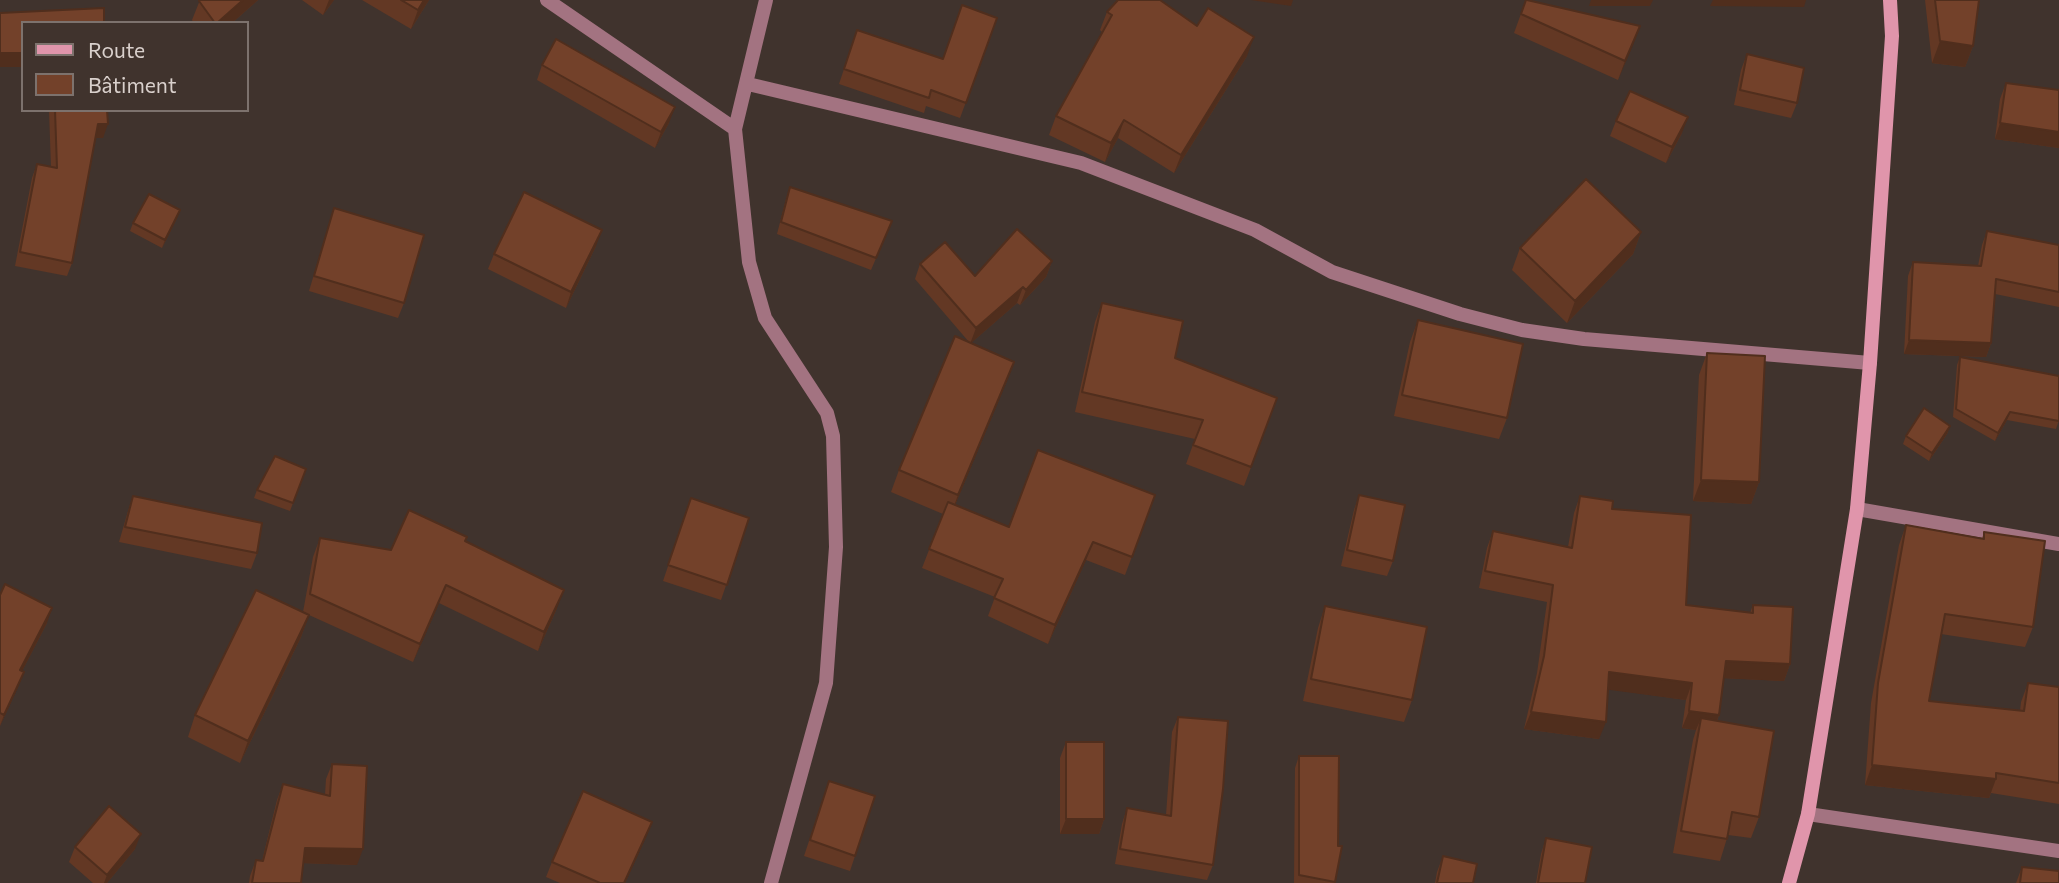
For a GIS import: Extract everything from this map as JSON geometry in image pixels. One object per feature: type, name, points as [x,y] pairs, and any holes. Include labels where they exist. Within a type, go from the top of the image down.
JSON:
[{"type":"main road","points":[[1789,883],[1808,814],[1857,509],[1870,363],[1892,36],[1890,0]]},
{"type":"street","points":[[547,0],[736,129]]},
{"type":"street","points":[[766,0],[736,129],[749,262],[765,318],[817,394],[833,436],[836,547],[826,683],[771,883]]},
{"type":"street","points":[[748,84],[1081,163],[1255,230],[1332,272],[1460,314],[1522,330],[1584,339],[1870,363]]},
{"type":"street","points":[[1857,509],[2059,544]]},
{"type":"street","points":[[1808,814],[2059,851]]},
{"type":"building","points":[[243,0],[219,21],[214,21],[199,1]]},
{"type":"building","points":[[401,0],[424,0],[418,10]]},
{"type":"building","points":[[1118,0],[1160,0],[1197,26],[1208,8],[1254,37],[1181,155],[1124,120],[1111,143],[1056,116],[1112,15],[1107,12]]},
{"type":"building","points":[[1526,0],[1640,26],[1625,61],[1521,14]]},
{"type":"building","points":[[1935,0],[1979,0],[1973,46],[1940,41]]},
{"type":"building","points":[[962,5],[997,18],[966,103],[931,90],[929,98],[844,69],[857,30],[943,59]]},
{"type":"building","points":[[104,8],[104,21],[21,21],[21,53],[0,53],[0,13]]},
{"type":"building","points":[[556,39],[675,107],[661,132],[542,65]]},
{"type":"building","points":[[1747,54],[1804,68],[1797,103],[1740,90]]},
{"type":"building","points":[[2006,83],[2059,90],[2059,132],[2000,123]]},
{"type":"building","points":[[1630,91],[1688,117],[1672,147],[1616,121]]},
{"type":"building","points":[[55,112],[107,112],[108,124],[98,124],[72,263],[20,252],[37,164],[57,168]]},
{"type":"building","points":[[1586,179],[1641,232],[1575,301],[1520,248]]},
{"type":"building","points":[[790,187],[892,221],[876,258],[781,222]]},
{"type":"building","points":[[524,192],[602,230],[571,292],[494,254]]},
{"type":"building","points":[[149,194],[180,210],[165,240],[133,223]]},
{"type":"building","points":[[334,208],[424,235],[404,303],[314,276]]},
{"type":"building","points":[[1017,229],[1052,261],[1026,290],[1023,287],[976,328],[920,264],[945,242],[975,276]]},
{"type":"building","points":[[1987,231],[2059,245],[2059,292],[1996,279],[1991,343],[1909,340],[1913,262],[1981,266]]},
{"type":"building","points":[[1102,303],[1183,321],[1175,358],[1277,398],[1251,467],[1193,445],[1203,420],[1082,392]]},
{"type":"building","points":[[1418,320],[1523,344],[1507,418],[1402,395]]},
{"type":"building","points":[[955,336],[1014,362],[958,495],[899,470]]},
{"type":"building","points":[[1707,353],[1765,356],[1759,482],[1701,480]]},
{"type":"building","points":[[1960,357],[2059,376],[2059,421],[2010,412],[1998,433],[1956,409]]},
{"type":"building","points":[[1924,408],[1950,426],[1932,453],[1906,436]]},
{"type":"building","points":[[1038,450],[1155,495],[1132,557],[1093,542],[1055,625],[994,598],[1003,579],[929,549],[948,502],[1009,527]]},
{"type":"building","points":[[275,456],[306,469],[293,503],[257,490]]},
{"type":"building","points":[[1359,495],[1405,505],[1393,561],[1347,550]]},
{"type":"building","points":[[133,496],[262,523],[257,553],[125,527]]},
{"type":"building","points":[[1580,496],[1613,501],[1612,509],[1691,515],[1686,605],[1753,613],[1753,605],[1793,607],[1790,664],[1726,661],[1719,715],[1689,711],[1692,683],[1609,672],[1606,722],[1531,712],[1544,656],[1553,585],[1485,571],[1493,531],[1572,548]]},
{"type":"building","points":[[691,498],[749,518],[727,585],[668,565]]},
{"type":"building","points":[[409,510],[467,537],[465,541],[564,590],[544,632],[446,585],[420,644],[310,594],[320,538],[391,550]]},
{"type":"building","points":[[1906,525],[1984,539],[1984,532],[2045,541],[2033,627],[1945,614],[1929,701],[2024,711],[2028,683],[2059,687],[2059,783],[1996,773],[1996,779],[1872,765],[1878,683]]},
{"type":"building","points":[[5,584],[52,608],[20,670],[24,672],[4,715],[0,713],[0,595]]},
{"type":"building","points":[[256,590],[309,615],[248,741],[195,715]]},
{"type":"building","points":[[1325,606],[1427,627],[1412,700],[1311,679]]},
{"type":"building","points":[[1178,717],[1228,721],[1213,865],[1120,849],[1127,808],[1171,816]]},
{"type":"building","points":[[1701,718],[1774,731],[1759,817],[1732,812],[1727,839],[1681,831]]},
{"type":"building","points":[[1066,742],[1104,742],[1104,819],[1066,819]]},
{"type":"building","points":[[1299,756],[1339,756],[1338,846],[1342,846],[1335,882],[1299,875]]},
{"type":"building","points":[[332,764],[367,766],[363,849],[305,848],[301,883],[252,883],[256,860],[263,861],[283,784],[330,796]]},
{"type":"building","points":[[829,781],[875,796],[855,856],[810,840]]},
{"type":"building","points":[[583,791],[652,822],[624,883],[600,883],[552,862]]},
{"type":"building","points":[[109,806],[141,834],[107,875],[75,847]]},
{"type":"building","points":[[1546,838],[1592,847],[1585,883],[1538,883]]},
{"type":"building","points":[[1443,856],[1477,864],[1473,883],[1437,883]]},
{"type":"building","points":[[2022,867],[2059,871],[2059,883],[2020,883]]}]
